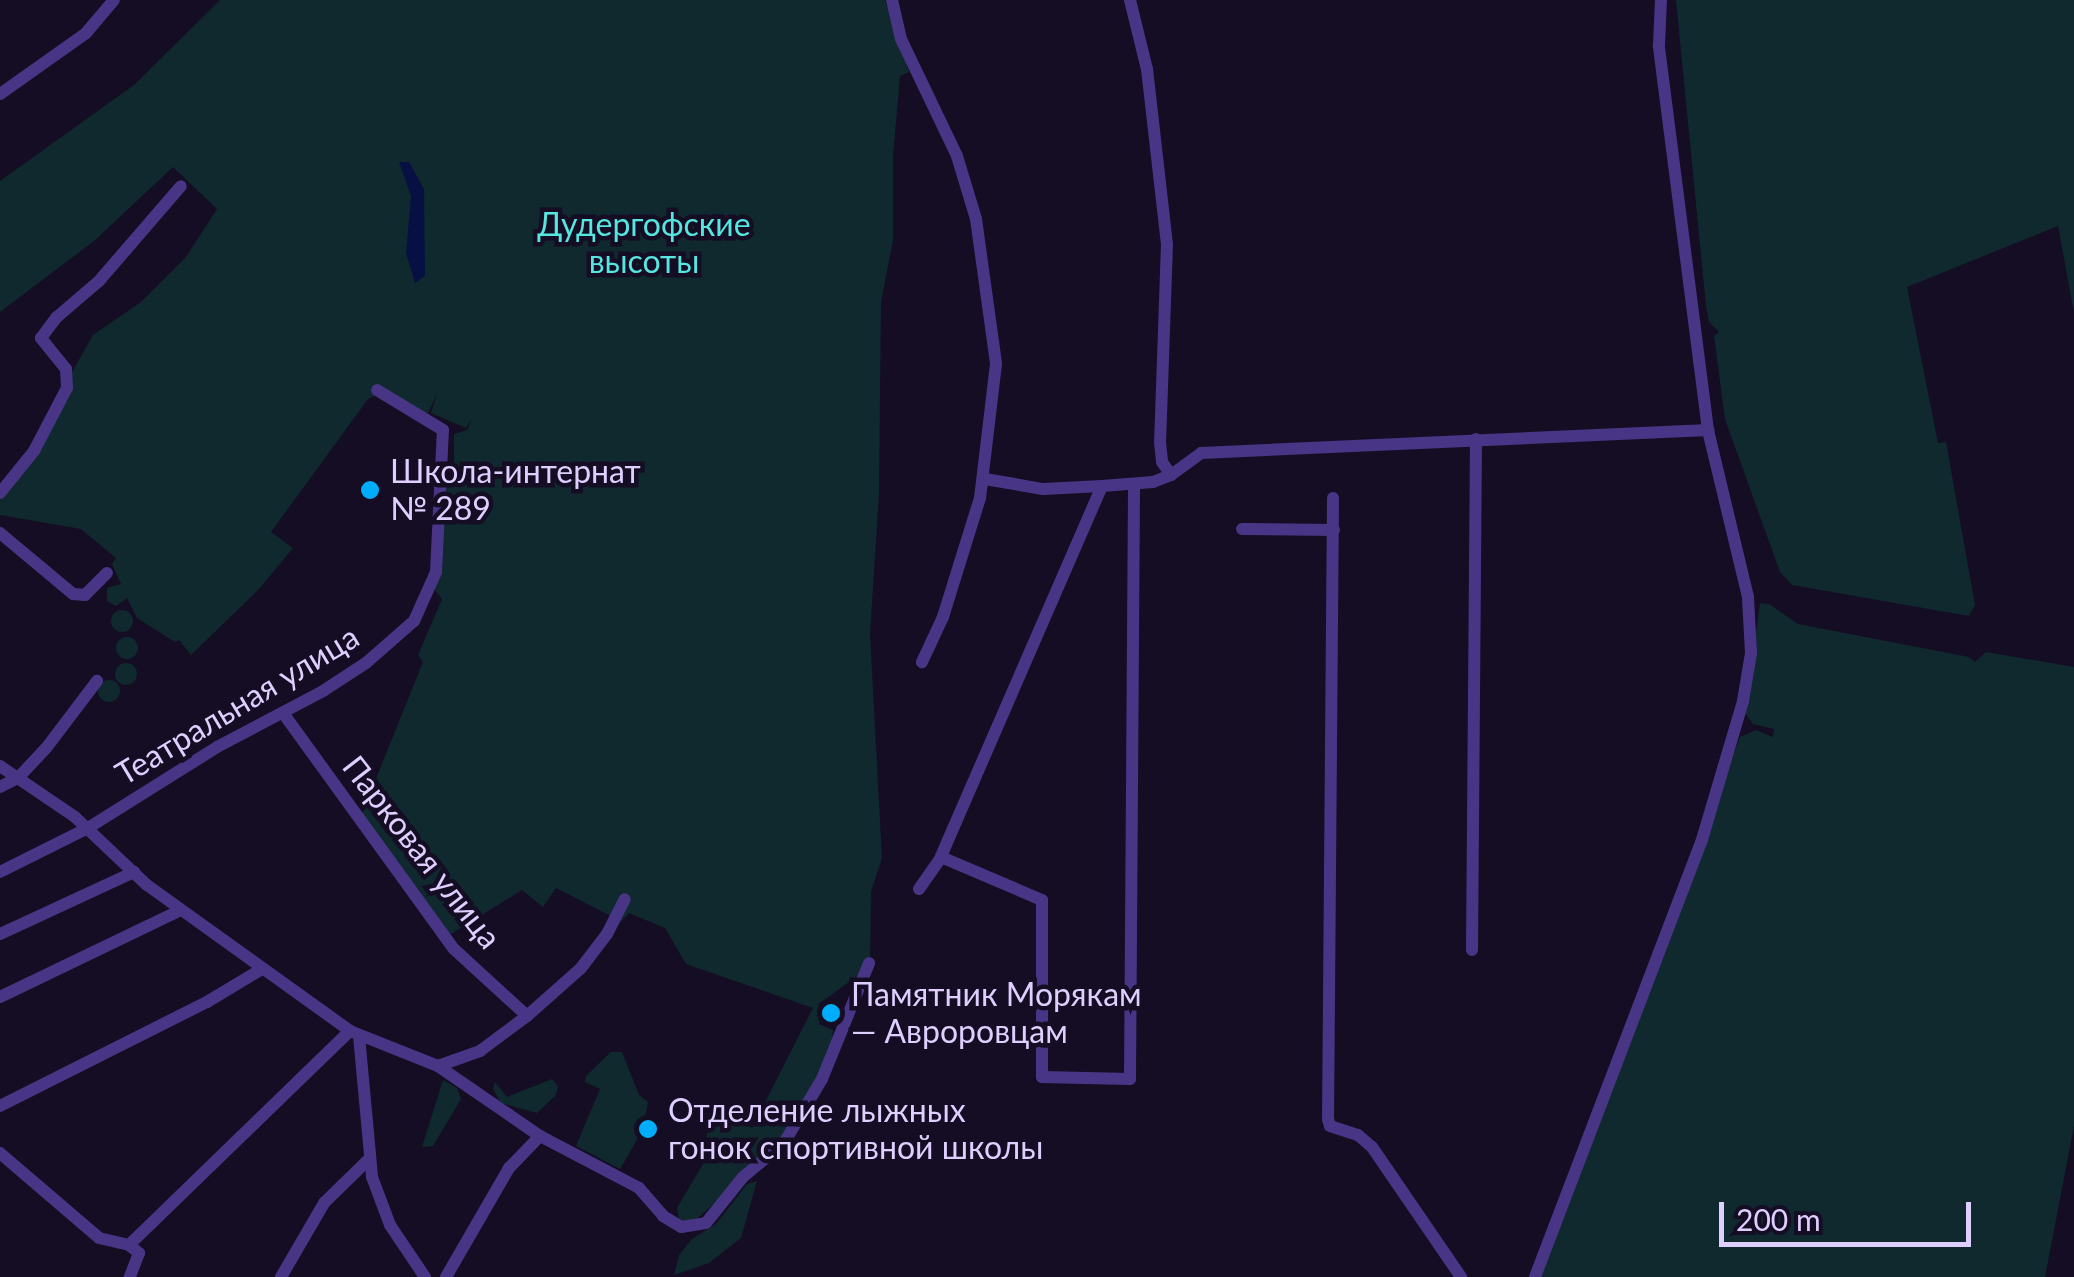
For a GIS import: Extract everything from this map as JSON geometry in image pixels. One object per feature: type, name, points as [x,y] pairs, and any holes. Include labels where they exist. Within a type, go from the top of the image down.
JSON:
[{"type":"street","points":[[0,94],[86,33],[114,0]]},
{"type":"street","points":[[892,0],[901,39],[957,156],[976,219],[996,364],[985,479],[943,617],[922,662]]},
{"type":"street","points":[[1130,0],[1146,68],[1166,244],[1160,442],[1162,462],[1171,475]]},
{"type":"street","points":[[1535,1277],[1702,843],[1748,674],[1748,596],[1708,430],[1660,45],[1661,0]]},
{"type":"street","points":[[0,492],[34,451],[67,388],[66,368],[41,338],[57,317],[99,281],[181,186]]},
{"type":"street","name":"Театральная улица","points":[[0,872],[88,828],[217,747],[366,663],[403,635],[431,592],[438,558],[442,430],[377,390]]},
{"type":"street","points":[[985,479],[1044,488],[1134,484],[1171,475],[1201,453],[1708,430]]},
{"type":"street","points":[[1472,950],[1476,439]]},
{"type":"street","points":[[942,857],[1042,900],[1042,1077],[1130,1079],[1134,484]]},
{"type":"street","points":[[919,889],[942,857],[1102,486]]},
{"type":"street","points":[[1333,498],[1328,1119],[1330,1126],[1358,1135],[1372,1147],[1461,1277]]},
{"type":"street","points":[[1242,529],[1334,530]]},
{"type":"street","points":[[0,533],[73,594],[85,595],[107,573]]},
{"type":"street","points":[[0,787],[18,778],[97,681]]},
{"type":"street","name":"Парковая улица","points":[[283,712],[454,948],[527,1016]]},
{"type":"street","points":[[0,766],[88,828],[181,910],[354,1034],[438,1066],[540,1136],[639,1188],[663,1216],[681,1228],[706,1223],[744,1176],[784,1143],[834,1052],[869,963]]},
{"type":"street","points":[[0,934],[134,872]]},
{"type":"street","points":[[438,1066],[480,1051],[527,1016],[580,968],[607,934],[625,898]]},
{"type":"street","points":[[0,997],[181,910]]},
{"type":"street","points":[[0,1106],[207,1002],[262,969]]},
{"type":"street","points":[[354,1034],[369,1158],[390,1224],[424,1277]]},
{"type":"street","points":[[129,1245],[354,1034]]},
{"type":"street","points":[[446,1277],[509,1168],[540,1136]]},
{"type":"street","points":[[0,1152],[99,1238],[129,1245],[138,1253],[130,1277]]},
{"type":"street","points":[[280,1277],[324,1203],[369,1158]]},
{"type":"green space","name":"Дудергофские высоты","points":[[220,0],[885,0],[909,72],[900,76],[893,156],[893,241],[881,302],[879,493],[870,634],[882,858],[871,892],[870,967],[817,1005],[827,1003],[819,1024],[833,1030],[831,1056],[784,1142],[691,1224],[679,1220],[677,1208],[703,1164],[708,1127],[719,1109],[752,1128],[813,1008],[686,964],[665,928],[629,913],[617,926],[609,915],[556,888],[543,907],[522,890],[449,935],[361,816],[423,662],[418,655],[442,599],[435,590],[442,475],[449,479],[454,473],[454,434],[467,430],[472,418],[466,428],[431,413],[437,394],[428,413],[418,413],[385,391],[368,399],[271,532],[293,548],[260,588],[191,655],[179,640],[175,642],[137,618],[127,598],[116,606],[107,601],[107,588],[121,584],[112,564],[116,558],[81,529],[0,515],[0,500],[93,335],[141,302],[186,257],[217,209],[173,167],[94,241],[0,312],[0,181],[134,85]]},
{"type":"green space","points":[[1676,0],[2074,0],[2074,313],[2058,226],[1907,287],[1938,443],[1946,442],[1975,605],[1969,616],[1792,585],[1780,572],[1725,419],[1714,336],[1719,332],[1709,322],[1706,306]]},
{"type":"green space","points":[[1760,603],[1769,604],[1798,624],[1969,657],[1975,662],[1986,652],[2074,667],[2074,1126],[2045,1277],[1541,1277],[1740,737],[1756,730],[1773,737],[1774,729],[1753,724],[1745,713]]},
{"type":"green space","points":[[122,610],[130,613],[130,629],[122,632],[114,629],[111,621],[114,613]]},
{"type":"green space","points":[[127,637],[135,640],[135,656],[127,659],[119,656],[116,648],[119,640]]},
{"type":"green space","points":[[126,663],[134,666],[134,682],[126,685],[118,682],[115,674],[118,666]]},
{"type":"green space","points":[[109,680],[117,683],[117,699],[109,702],[101,699],[98,691],[101,683]]},
{"type":"green space","points":[[611,1052],[622,1052],[639,1095],[648,1102],[644,1122],[657,1128],[657,1133],[638,1138],[620,1169],[576,1146],[600,1089],[585,1082],[586,1076]]},
{"type":"green space","points":[[552,1079],[558,1086],[556,1095],[537,1113],[501,1103],[493,1089],[495,1082],[507,1097]]},
{"type":"green space","points":[[443,1080],[457,1088],[461,1099],[433,1146],[422,1147]]},
{"type":"green space","points":[[757,1181],[741,1238],[709,1263],[674,1275],[679,1255],[692,1239],[716,1224],[747,1184]]},
{"type":"shaded area","points":[[399,162],[409,162],[424,189],[425,276],[415,283],[406,253],[411,196]]},
{"type":"place","name":"Школа-интернат № 289","points":[[370,490]]},
{"type":"place","name":"Памятник Морякам — Авроровцам","points":[[831,1013]]},
{"type":"place","name":"Отделение лыжных гонок спортивной школы","points":[[648,1129]]}]
